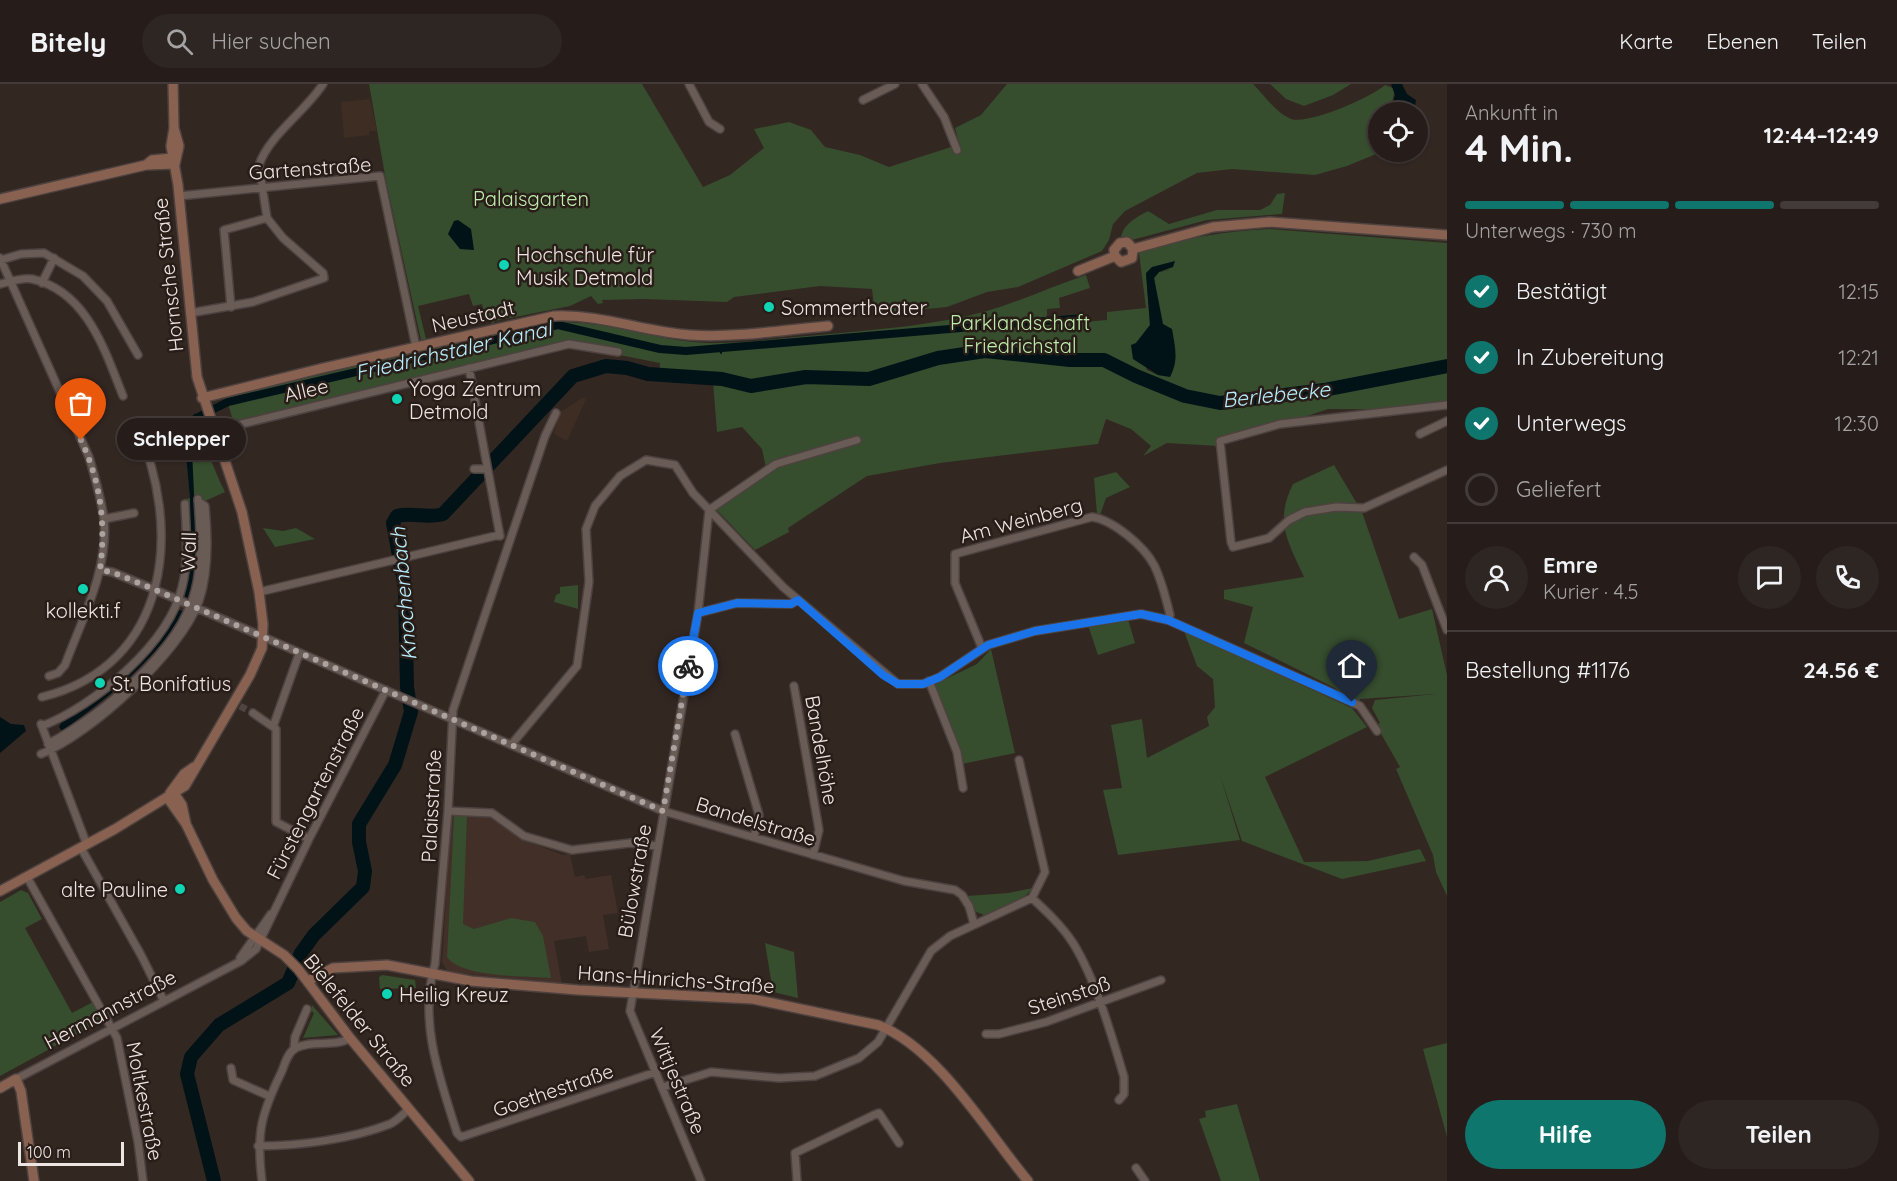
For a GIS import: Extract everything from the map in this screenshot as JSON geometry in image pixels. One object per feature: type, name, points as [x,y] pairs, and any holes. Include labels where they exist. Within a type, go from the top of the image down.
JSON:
[{"type":"main road","name":"Hornsche Straße","points":[[173,84],[174,128],[179,146],[173,161],[179,196],[198,382],[242,512],[259,592],[264,637]]},
{"type":"main road","points":[[0,199],[146,165],[173,161]]},
{"type":"main road","points":[[1133,249],[1213,227],[1270,222],[1447,235]]},
{"type":"main road","points":[[1126,242],[1133,249],[1132,258],[1127,262],[1121,262],[1115,256],[1114,250],[1120,243],[1126,242]]},
{"type":"main road","points":[[1078,271],[1115,256]]},
{"type":"main road","name":"Neustadt","points":[[205,408],[416,347],[568,315],[593,317],[692,335],[828,326]]},
{"type":"main road","points":[[0,891],[84,846],[185,786],[194,767],[237,704],[264,637]]},
{"type":"main road","name":"Bielefelder Straße","points":[[171,793],[182,805],[186,824],[225,902],[241,925],[291,961],[350,1038],[470,1181]]},
{"type":"main road","name":"Hans-Hinrichs-Straße","points":[[308,981],[328,969],[387,965],[471,981],[753,999],[886,1028],[929,1058],[1028,1181]]},
{"type":"main road","points":[[16,1079],[21,1091],[34,1181]]},
{"type":"main road","name":"Hermannstraße","points":[[0,1088],[16,1079]]},
{"type":"street","points":[[190,313],[231,307],[281,294],[324,278],[323,273],[296,250],[267,218],[260,161],[323,84]]},
{"type":"street","points":[[689,84],[709,122],[720,129]]},
{"type":"street","points":[[863,100],[895,84]]},
{"type":"street","points":[[922,84],[947,123],[957,150]]},
{"type":"street","name":"Gartenstraße","points":[[179,196],[380,176],[416,347]]},
{"type":"street","points":[[231,307],[224,230],[267,218]]},
{"type":"street","points":[[49,676],[58,673],[64,665],[100,570],[104,519],[89,457],[0,259],[21,254],[44,253],[84,276],[108,301],[138,355]]},
{"type":"street","points":[[42,283],[54,258]]},
{"type":"street","points":[[0,284],[30,278],[56,289],[87,316],[99,337],[123,396]]},
{"type":"street","name":"Allee","points":[[213,430],[569,344],[618,352]]},
{"type":"street","points":[[469,368],[499,535],[509,542]]},
{"type":"street","points":[[1447,405],[1280,424],[1220,441],[1222,484],[1233,547],[1269,538],[1289,520],[1305,513],[1336,507],[1364,508],[1447,470]]},
{"type":"street","name":"Palaisstraße","points":[[461,1137],[457,1133],[446,1099],[430,1034],[432,972],[448,811],[452,718],[545,436],[556,413]]},
{"type":"street","points":[[1420,434],[1447,421]]},
{"type":"street","points":[[42,697],[78,685],[117,655],[132,636],[156,591],[162,539],[161,513],[154,470],[136,424]]},
{"type":"street","points":[[709,510],[776,464],[857,440]]},
{"type":"street","points":[[511,746],[577,666],[589,582],[586,529],[595,506],[614,483],[638,463],[646,460],[665,462],[680,471],[693,493],[783,587],[890,680],[906,685],[929,681],[940,677],[982,648],[1035,631],[1141,614],[1168,620],[1352,702],[1360,706],[1377,731]]},
{"type":"street","points":[[474,469],[487,470]]},
{"type":"street","name":"Wall","points":[[41,754],[130,688],[183,632],[186,605],[203,583],[206,556],[205,506],[198,499]]},
{"type":"street","points":[[164,1001],[84,846],[41,724],[60,719],[120,678],[168,621],[186,605],[185,504]]},
{"type":"street","name":"Bülowstraße","points":[[632,993],[698,613],[709,510]]},
{"type":"street","points":[[104,519],[134,513]]},
{"type":"street","name":"Am Weinberg","points":[[982,648],[956,583],[955,554],[1092,517],[1103,519],[1118,527],[1154,564],[1170,615],[1168,620]]},
{"type":"street","points":[[259,592],[499,535]]},
{"type":"street","points":[[1414,557],[1422,565],[1447,630]]},
{"type":"street","name":"Bandelstraße","points":[[100,570],[112,572],[264,637],[663,811],[904,881],[955,890],[966,900],[974,924]]},
{"type":"street","points":[[698,613],[737,603],[791,604],[798,600]]},
{"type":"street","points":[[299,654],[274,724],[277,733],[276,822],[309,839]]},
{"type":"street","points":[[929,681],[957,752],[963,788]]},
{"type":"street","name":"Bandelhöhe","points":[[794,686],[819,830],[813,855]]},
{"type":"street","name":"Fürstengartenstraße","points":[[259,939],[386,690]]},
{"type":"street","points":[[253,712],[274,724]]},
{"type":"street","points":[[735,734],[759,815],[754,837]]},
{"type":"street","points":[[663,1087],[711,1072],[779,1078],[815,1076],[859,1058],[878,1042],[931,951],[950,936],[1032,898],[1045,872],[1019,760]]},
{"type":"street","points":[[448,811],[492,813],[524,836],[572,850],[630,843],[657,846]]},
{"type":"street","name":"Moltkestraße","points":[[27,877],[117,1038],[128,1086],[143,1181]]},
{"type":"street","points":[[1032,898],[1054,919],[1072,942],[1099,1002],[1124,1077],[1124,1094],[1119,1100]]},
{"type":"street","name":"Hermannstraße","points":[[16,1079],[237,963],[253,952],[259,939]]},
{"type":"street","name":"Steinstoß","points":[[986,1034],[999,1034],[1046,1022],[1161,980]]},
{"type":"street","name":"Wittjestraße","points":[[632,993],[630,1011],[701,1181]]},
{"type":"street","points":[[262,1181],[258,1146],[261,1119],[269,1096],[294,1049],[295,1037],[307,1009]]},
{"type":"street","points":[[294,1049],[342,1042],[350,1038]]},
{"type":"street","points":[[231,1068],[233,1080],[269,1096]]},
{"type":"street","name":"Goethestraße","points":[[461,1137],[656,1072]]},
{"type":"street","points":[[258,1146],[294,1146],[342,1136],[393,1123],[409,1110]]},
{"type":"street","points":[[797,1181],[795,1153],[874,1114],[879,1113],[884,1118],[899,1143]]},
{"type":"street","points":[[1136,1168],[1145,1181]]},
{"type":"shaded area","points":[[1391,84],[1402,84],[1407,94],[1416,102],[1393,102],[1395,95]]},
{"type":"shaded area","points":[[370,99],[377,131],[369,131],[369,135],[344,138],[341,102]]},
{"type":"shaded area","points":[[458,220],[471,229],[474,250],[460,249],[448,234],[454,221]]},
{"type":"shaded area","points":[[1175,261],[1173,267],[1159,272],[1154,278],[1163,324],[1172,329],[1176,353],[1170,377],[1158,375],[1133,359],[1131,345],[1136,343],[1150,325],[1146,273],[1152,267]]},
{"type":"shaded area","points":[[582,398],[586,399],[567,441],[554,434],[559,413]]},
{"type":"shaded area","points":[[195,413],[192,444],[195,561],[190,599],[183,596],[189,573],[190,552],[190,499],[184,434]]},
{"type":"shaded area","points":[[177,609],[185,612],[144,663],[97,705],[62,731],[59,727],[62,721],[95,703],[145,658],[170,625]]},
{"type":"shaded area","points":[[0,717],[11,724],[24,725],[26,731],[0,753]]},
{"type":"shaded area","points":[[451,815],[494,817],[501,820],[518,838],[563,855],[570,854],[575,877],[584,875],[586,879],[611,875],[618,913],[603,915],[609,949],[589,952],[586,936],[554,941],[562,984],[448,972],[442,962]]},
{"type":"green space","name":"Palaisgarten","points":[[369,84],[642,84],[703,187],[730,175],[764,148],[754,129],[789,122],[811,130],[825,147],[860,155],[889,167],[951,147],[953,153],[961,150],[955,128],[981,115],[1007,84],[1253,84],[1280,113],[1291,119],[1299,120],[1339,109],[1385,85],[1395,89],[1392,102],[1368,102],[1368,157],[1315,175],[1232,169],[1197,173],[1125,211],[1113,224],[1109,240],[1102,251],[1018,287],[987,292],[947,307],[875,314],[872,289],[820,286],[734,297],[727,302],[643,299],[602,300],[603,303],[598,304],[591,296],[570,306],[495,321],[492,324],[490,316],[485,317],[482,304],[473,306],[469,294],[418,306],[426,339],[421,340],[386,181]]},
{"type":"green space","points":[[1270,84],[1351,84],[1333,95],[1304,106],[1286,99]]},
{"type":"green space","points":[[1285,193],[1282,214],[1207,220],[1128,241],[1121,238],[1122,233],[1135,218],[1148,211],[1169,224],[1217,210],[1260,210],[1270,205],[1277,194]]},
{"type":"green space","name":"Parklandschaft Friedrichstal","points":[[1270,229],[1447,243],[1447,410],[1328,409],[1218,446],[1167,443],[1143,456],[1151,446],[1131,429],[1106,419],[1098,444],[940,463],[867,476],[788,528],[789,532],[755,550],[715,508],[766,468],[762,449],[742,427],[717,432],[713,382],[659,379],[660,363],[569,345],[233,421],[226,396],[548,323],[590,324],[690,342],[726,343],[770,340],[949,320],[1000,307],[1086,275],[1090,288],[1059,298],[1060,308],[1047,309],[1047,317],[1077,314],[1078,317],[1082,316],[1083,322],[1107,320],[1107,312],[1146,308],[1139,253],[1187,239]],"holes":[[[1170,270],[1159,272],[1154,278],[1170,376],[1158,375],[1147,370],[1136,343],[1150,325],[1146,273]]]},
{"type":"green space","points":[[190,419],[225,492],[203,502],[204,557],[196,602],[181,595],[187,521],[186,499],[190,498],[184,434]]},
{"type":"green space","points":[[1334,465],[1362,512],[1399,619],[1432,609],[1447,675],[1447,896],[1436,872],[1433,855],[1396,769],[1400,767],[1376,725],[1380,723],[1372,708],[1375,700],[1435,694],[1360,699],[1358,708],[1335,688],[1244,643],[1253,607],[1224,599],[1224,590],[1304,577],[1285,532],[1284,510],[1287,497],[1293,484]]},
{"type":"green space","points":[[1116,472],[1130,487],[1106,498],[1100,515],[1097,514],[1094,478]]},
{"type":"green space","points":[[263,528],[283,531],[296,528],[315,539],[275,547]]},
{"type":"green space","points":[[578,585],[578,609],[554,602],[556,595],[560,593],[560,587]]},
{"type":"green space","points":[[1128,619],[1135,643],[1098,655],[1088,625]]},
{"type":"green space","points":[[1184,631],[1352,708],[1367,727],[1265,777],[1304,862],[1368,861],[1420,849],[1426,861],[1342,879],[1242,841],[1220,775],[1240,840],[1118,855],[1103,790],[1122,788],[1111,725],[1142,719],[1147,758],[1209,726],[1207,717],[1215,707],[1213,679],[1197,666]]},
{"type":"green space","points":[[991,649],[1015,753],[962,764],[933,685],[977,664]]},
{"type":"green space","points":[[454,816],[467,816],[463,924],[474,929],[511,918],[535,922],[543,936],[551,978],[480,972],[455,964],[447,957]]},
{"type":"green space","points":[[1033,888],[1022,899],[984,915],[974,911],[967,896],[1008,893]]},
{"type":"green space","points":[[21,890],[28,893],[42,919],[25,928],[72,1013],[93,1002],[103,1020],[0,1076],[0,902]]},
{"type":"green space","points":[[765,943],[794,952],[798,998],[773,992]]},
{"type":"green space","points":[[382,975],[415,980],[416,988],[380,989],[379,977]]},
{"type":"green space","points":[[312,1005],[338,1035],[303,1038],[314,1013],[311,1011]]},
{"type":"green space","points":[[1447,1043],[1447,1137],[1423,1049]]},
{"type":"green space","points":[[1237,1104],[1260,1181],[1221,1181],[1199,1119],[1206,1117],[1205,1111]]},
{"type":"waterway","name":"Friedrichstaler Kanal","points":[[191,425],[196,418],[228,402],[558,325],[660,349],[686,351],[1081,318]]},
{"type":"waterway","name":"Knochenbach","points":[[214,1181],[187,1074],[191,1057],[219,1025],[288,983],[301,953],[314,935],[363,887],[365,871],[359,842],[359,824],[395,765],[411,712],[407,687],[405,588],[393,523],[397,516],[443,514],[573,376],[606,366],[627,368],[648,374],[722,379],[751,386],[806,377],[869,379],[938,358],[985,351],[1070,360],[1104,360],[1185,396],[1220,403],[1324,390],[1447,366]]},
{"type":"tunnel","points":[[240,706],[253,713]]},
{"type":"way so far","points":[[81,440],[89,457],[104,519],[100,570],[112,572],[151,588],[160,594],[452,718],[663,811],[688,666]]},
{"type":"place","name":"Hochschule für Musik Detmold","points":[[504,265]]},
{"type":"place","name":"Sommertheater","points":[[769,307]]},
{"type":"place","name":"Yoga Zentrum Detmold","points":[[397,399]]},
{"type":"place","name":"Schlepper","points":[[81,440]]},
{"type":"place","name":"kollekti.f","points":[[83,589]]},
{"type":"place","name":"St. Bonifatius","points":[[100,683]]},
{"type":"place","name":"alte Pauline","points":[[180,889]]},
{"type":"place","name":"Heilig Kreuz","points":[[387,994]]},
{"type":"route","points":[[688,666],[698,613],[737,603],[791,604],[798,600],[883,675],[898,684],[906,685],[923,684],[940,677],[988,645],[1035,631],[1141,614],[1168,620],[1352,702]]},
{"type":"water label","name":"Berlebecke","points":[[1276,394]]}]
